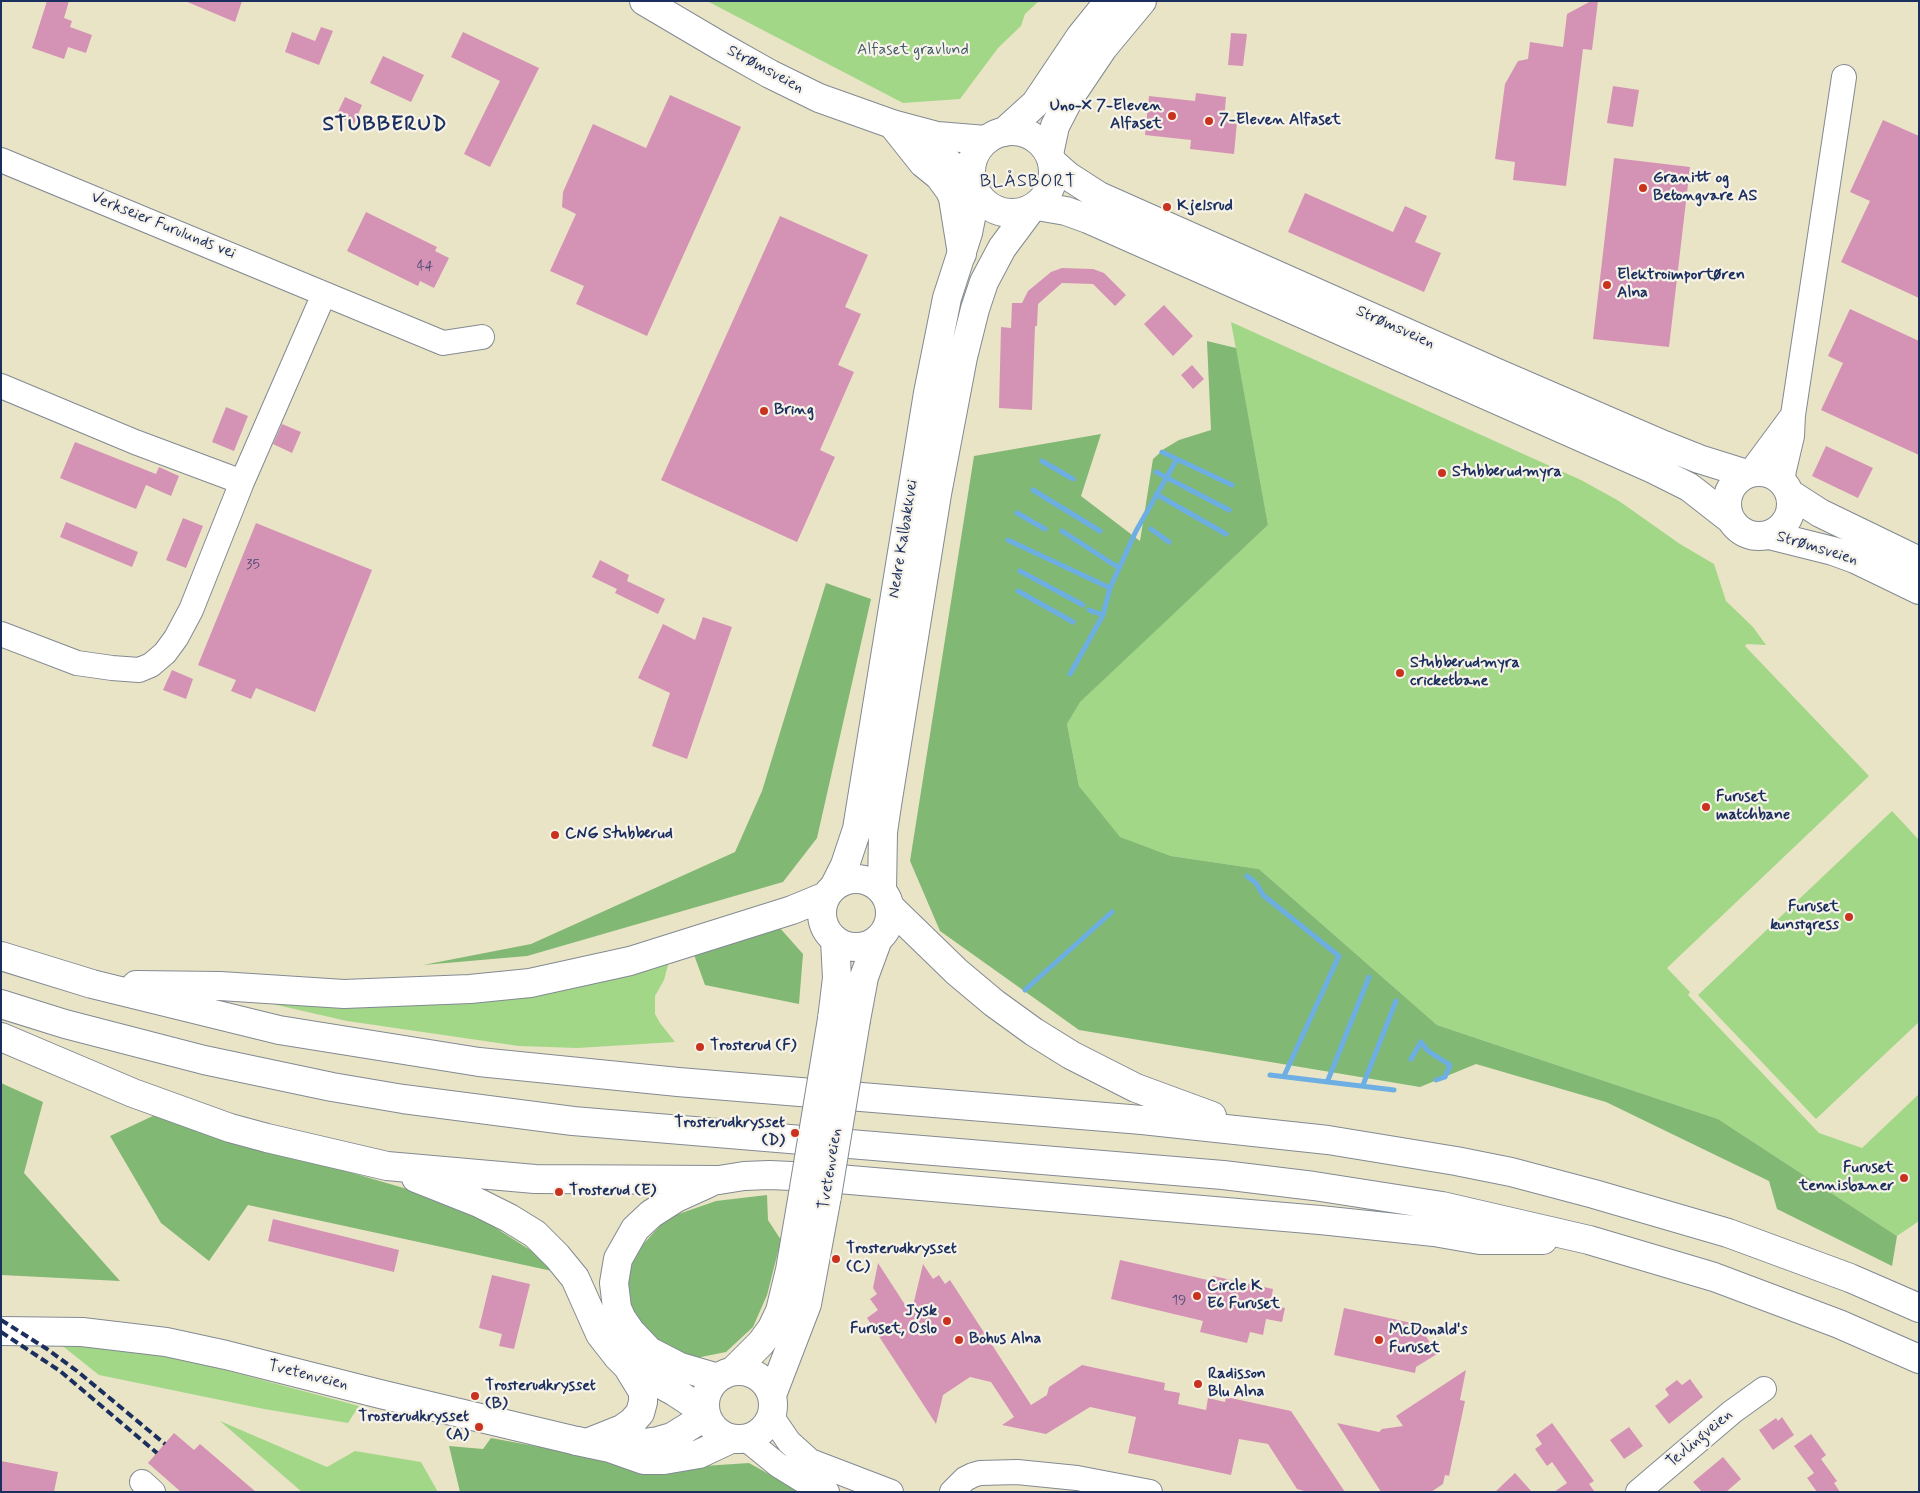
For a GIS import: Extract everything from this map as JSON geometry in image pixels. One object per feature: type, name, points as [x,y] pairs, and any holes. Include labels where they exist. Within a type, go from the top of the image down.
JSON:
[{"type":"main road","name":"Strømsveien","points":[[644,1],[722,48],[819,98],[892,124],[938,136],[995,136]]},
{"type":"main road","points":[[1109,1],[1080,37],[1035,104],[995,136],[974,156],[971,174],[975,188],[984,202],[995,210],[1019,213],[1034,208],[1049,191],[1053,182],[1051,158],[1054,126],[1070,97],[1103,48],[1142,1]]},
{"type":"main road","name":"Strømsveien","points":[[892,124],[939,154],[975,188]]},
{"type":"main road","points":[[892,124],[923,163],[939,176],[950,191],[953,198],[962,254]]},
{"type":"main road","points":[[995,136],[1015,131],[1025,133],[1043,145],[1051,158]]},
{"type":"main road","name":"Strømsveien","points":[[1051,158],[1082,186],[1108,200],[1664,445],[1699,459],[1749,474]]},
{"type":"main road","name":"Nedre Kalbakkvei","points":[[830,890],[846,865],[857,829],[928,393],[945,307],[973,213],[975,188]]},
{"type":"main road","name":"Strømsveien","points":[[1034,208],[1066,211],[1088,219],[1483,392],[1678,480],[1730,519]]},
{"type":"main road","name":"Nedre Kalbakkvei","points":[[886,899],[883,832],[938,485],[963,357],[975,309],[992,264],[1002,248],[1034,208]]},
{"type":"main road","points":[[1749,474],[1768,474],[1786,488],[1791,501],[1788,518],[1783,525],[1769,535],[1756,536],[1748,534],[1740,530],[1730,519],[1727,498],[1731,488],[1738,480],[1749,474]]},
{"type":"main road","name":"Strømsveien","points":[[1786,488],[1826,517],[1919,561]]},
{"type":"main road","name":"Strømsveien","points":[[1769,535],[1855,558],[1919,590]]},
{"type":"main road","points":[[92,984],[220,986],[344,994],[470,989],[530,983],[630,961],[792,910],[830,890],[844,880],[854,878],[865,879],[874,883],[919,935],[957,972],[994,1003],[1034,1032],[1071,1055],[1121,1081],[1167,1101],[1255,1132]]},
{"type":"main road","points":[[830,890],[821,912],[822,920],[829,934],[843,945],[861,947],[878,939],[887,928],[890,914],[886,899]]},
{"type":"main road","name":"Tvetenveien","points":[[1,1331],[82,1332],[138,1337],[176,1344],[591,1444],[644,1460],[664,1460],[699,1454],[762,1431],[807,1304],[815,1195],[844,1020],[864,977],[878,939]]},
{"type":"main road","name":"Tvetenveien","points":[[835,940],[837,978],[844,1020]]},
{"type":"main road","points":[[1,956],[92,984],[279,1030],[479,1062],[660,1080],[1023,1109],[1255,1132],[1328,1140],[1456,1161],[1511,1172],[1667,1214],[1745,1239],[1850,1278],[1919,1308]]},
{"type":"main road","points":[[1,1004],[65,1024],[194,1058],[306,1082],[403,1099],[573,1121],[1102,1164],[1305,1185],[1442,1206],[1589,1240],[1648,1256],[1732,1283],[1839,1324],[1919,1359]]},
{"type":"main road","points":[[1,1037],[133,1093],[222,1125],[267,1138],[387,1166],[479,1203],[509,1218],[535,1234],[558,1256],[580,1288],[600,1334],[706,1414],[712,1426],[720,1434],[739,1439]]},
{"type":"main road","points":[[387,1166],[419,1167],[446,1172],[535,1179],[718,1180],[769,1175],[834,1178],[1320,1220],[1434,1232],[1480,1240],[1589,1240]]},
{"type":"main road","points":[[591,1444],[622,1429],[636,1418],[643,1402],[643,1392],[634,1359],[617,1308],[614,1283],[618,1259],[628,1238],[642,1221],[660,1208],[696,1188],[718,1180]]},
{"type":"main road","name":"Tvetenveien","points":[[591,1444],[658,1441],[672,1437],[706,1414],[707,1393],[761,1343],[772,1328],[780,1311],[790,1270],[815,1195]]},
{"type":"main road","points":[[634,1359],[726,1375],[749,1372],[764,1381],[772,1406]]},
{"type":"street","points":[[1786,488],[1784,470],[1792,436],[1793,415],[1844,77]]},
{"type":"street","name":"Verkseier Furulunds vei","points":[[1,160],[443,343],[482,337]]},
{"type":"street","points":[[1,634],[77,662],[139,670],[165,653],[176,638],[191,610],[242,482],[324,294]]},
{"type":"street","points":[[1,386],[136,442],[242,482]]},
{"type":"street","points":[[1749,474],[1793,415]]},
{"type":"street","name":"Tevlingveien","points":[[1638,1492],[1725,1418],[1764,1388]]},
{"type":"street","points":[[772,1406],[789,1442],[810,1461],[891,1492]]},
{"type":"street","points":[[739,1439],[778,1465],[827,1492]]},
{"type":"street","points":[[952,1492],[965,1479],[973,1475],[980,1473],[1017,1472],[1077,1478],[1150,1492]]},
{"type":"green space","name":"Alfaset gravlund","points":[[707,1],[1039,1],[1025,14],[1021,26],[998,48],[960,99],[903,103]]},
{"type":"green space","points":[[1231,322],[1581,480],[1619,501],[1680,544],[1714,564],[1726,601],[1753,627],[1766,645],[1747,644],[1745,646],[1869,776],[1667,968],[1690,992],[1688,995],[1819,1133],[1862,1148],[1919,1094],[1919,1221],[1897,1236],[1718,1119],[1437,1025],[1259,869],[1171,856],[1119,837],[1079,786],[1067,724],[1080,701],[1268,525]]},
{"type":"green space","points":[[1207,341],[1236,348],[1268,525],[1080,702],[1067,724],[1079,786],[1120,837],[1171,856],[1259,869],[1437,1025],[1718,1119],[1897,1236],[1892,1266],[1777,1209],[1769,1181],[1606,1102],[1476,1064],[1420,1087],[1079,1030],[940,931],[910,861],[974,456],[1101,434],[1081,496],[1140,541],[1153,459],[1164,449],[1179,440],[1211,430]]},
{"type":"green space","points":[[826,583],[871,599],[817,838],[783,882],[527,956],[423,965],[531,944],[735,852],[762,791]]},
{"type":"green space","name":"Furuset kunstgress","points":[[1892,811],[1919,840],[1919,1022],[1816,1119],[1698,995]]},
{"type":"green space","points":[[779,927],[803,954],[799,1004],[705,985],[693,952]]},
{"type":"green space","points":[[671,954],[664,980],[655,996],[655,1014],[675,1042],[577,1048],[519,1046],[347,1021],[246,998],[486,993]]},
{"type":"green space","points":[[1,1083],[43,1102],[24,1173],[120,1281],[1,1275]]},
{"type":"green space","points":[[155,1115],[458,1204],[546,1260],[552,1271],[248,1205],[209,1261],[161,1223],[110,1136]]},
{"type":"green space","points":[[767,1195],[768,1220],[781,1240],[767,1295],[753,1327],[726,1352],[696,1358],[666,1348],[641,1325],[630,1311],[625,1281],[637,1251],[667,1218],[716,1201]]},
{"type":"green space","points":[[60,1344],[169,1355],[359,1406],[348,1423],[264,1409],[99,1375]]},
{"type":"green space","points":[[220,1421],[327,1467],[355,1451],[421,1462],[438,1492],[302,1492]]},
{"type":"green space","points":[[491,1438],[658,1469],[749,1463],[801,1492],[460,1492],[449,1446],[483,1449]]},
{"type":"building","points":[[47,1],[69,1],[64,18],[72,21],[70,27],[92,35],[86,53],[68,47],[64,59],[32,48]]},
{"type":"building","points":[[185,1],[242,1],[235,22]]},
{"type":"building","points":[[1591,1],[1598,1],[1592,50],[1583,49],[1566,186],[1513,180],[1515,162],[1495,159],[1505,84],[1518,61],[1528,59],[1530,42],[1563,47],[1567,14]]},
{"type":"building","points":[[321,27],[333,31],[319,65],[285,52],[292,32],[315,41]]},
{"type":"building","points":[[463,32],[539,68],[490,167],[464,154],[500,81],[451,57]]},
{"type":"building","points":[[1231,33],[1247,34],[1243,66],[1228,65]]},
{"type":"building","points":[[383,56],[424,75],[411,102],[370,83]]},
{"type":"building","points":[[1613,86],[1639,90],[1633,127],[1607,123]]},
{"type":"building","points":[[1196,93],[1226,97],[1224,121],[1237,122],[1234,154],[1190,149],[1191,140],[1145,135],[1149,96],[1195,101]]},
{"type":"building","points":[[670,95],[741,127],[647,336],[576,304],[584,286],[550,271],[576,214],[562,207],[563,192],[593,124],[646,148]]},
{"type":"building","points":[[345,97],[362,105],[354,124],[336,116]]},
{"type":"building","points":[[1883,120],[1919,136],[1919,298],[1841,262],[1870,201],[1850,192]]},
{"type":"building","points":[[1614,158],[1690,167],[1669,347],[1593,339]]},
{"type":"building","points":[[1305,193],[1393,232],[1405,206],[1427,216],[1415,242],[1441,253],[1424,292],[1288,232]]},
{"type":"building","points":[[366,212],[437,247],[435,251],[449,258],[434,288],[420,281],[418,286],[347,251]]},
{"type":"building","name":"Bring","points":[[780,216],[868,255],[845,307],[861,314],[838,365],[854,372],[820,450],[835,457],[797,542],[661,480]]},
{"type":"building","points":[[1062,268],[1093,269],[1104,273],[1126,295],[1115,306],[1093,284],[1062,283],[1038,304],[1037,326],[1035,326],[1032,410],[999,408],[1001,327],[1011,328],[1012,303],[1022,303],[1028,291],[1051,272]]},
{"type":"building","points":[[1164,305],[1193,336],[1173,356],[1144,324]]},
{"type":"building","points":[[1850,309],[1919,341],[1919,455],[1821,410],[1843,363],[1828,356]]},
{"type":"building","points":[[1192,365],[1204,379],[1193,389],[1181,375]]},
{"type":"building","points":[[226,407],[248,416],[234,451],[212,442]]},
{"type":"building","points":[[282,424],[301,432],[292,453],[273,444]]},
{"type":"building","points":[[75,442],[156,474],[159,467],[179,476],[171,496],[146,485],[136,509],[60,478]]},
{"type":"building","points":[[1826,446],[1873,468],[1858,498],[1812,476]]},
{"type":"building","points":[[183,518],[203,526],[186,568],[166,560]]},
{"type":"building","points":[[66,522],[138,552],[132,567],[60,537]]},
{"type":"building","points":[[256,523],[372,570],[315,712],[256,688],[251,699],[231,691],[236,680],[198,665]]},
{"type":"building","points":[[600,560],[629,575],[627,581],[665,599],[658,614],[615,593],[617,589],[592,577]]},
{"type":"building","points":[[703,617],[732,627],[687,759],[652,746],[670,693],[638,678],[663,624],[695,640]]},
{"type":"building","points":[[172,670],[193,679],[186,699],[163,690]]},
{"type":"building","points":[[273,1219],[399,1250],[394,1272],[268,1241]]},
{"type":"building","points":[[1120,1260],[1212,1281],[1213,1276],[1273,1289],[1270,1305],[1285,1308],[1282,1322],[1266,1319],[1263,1335],[1250,1332],[1247,1343],[1200,1332],[1203,1321],[1111,1299]]},
{"type":"building","points":[[878,1263],[911,1314],[923,1264],[933,1279],[939,1275],[945,1284],[950,1280],[1031,1405],[1047,1395],[1049,1387],[1082,1365],[1165,1383],[1164,1390],[1180,1393],[1178,1404],[1206,1410],[1208,1398],[1225,1402],[1226,1397],[1291,1411],[1345,1492],[1308,1492],[1297,1489],[1268,1444],[1239,1439],[1231,1475],[1128,1453],[1136,1417],[1090,1407],[1046,1434],[1002,1425],[1014,1417],[991,1382],[970,1377],[943,1395],[936,1424],[867,1318],[878,1310],[870,1299],[877,1294],[873,1288]]},
{"type":"building","points":[[492,1275],[530,1284],[514,1349],[499,1346],[502,1334],[479,1328]]},
{"type":"building","points":[[1344,1308],[1425,1326],[1424,1333],[1437,1354],[1416,1367],[1415,1373],[1334,1355]]},
{"type":"building","points":[[1466,1370],[1460,1400],[1465,1401],[1449,1476],[1445,1475],[1443,1484],[1431,1492],[1381,1492],[1337,1423],[1379,1432],[1382,1429],[1403,1426],[1396,1416]]},
{"type":"building","points":[[1690,1379],[1703,1397],[1669,1424],[1655,1406],[1669,1395],[1665,1389],[1677,1380],[1682,1385]]},
{"type":"building","points":[[1782,1417],[1794,1435],[1773,1450],[1759,1430],[1776,1418],[1778,1421]]},
{"type":"building","points":[[1552,1423],[1594,1481],[1589,1484],[1595,1492],[1554,1492],[1567,1483],[1552,1462],[1547,1466],[1535,1449],[1542,1444],[1536,1435]]},
{"type":"building","points":[[1629,1427],[1643,1446],[1624,1459],[1610,1440]]},
{"type":"building","points":[[174,1433],[194,1450],[200,1444],[256,1492],[181,1492],[148,1463]]},
{"type":"building","points":[[1811,1434],[1826,1455],[1821,1459],[1837,1481],[1834,1483],[1840,1492],[1817,1492],[1807,1478],[1814,1473],[1794,1446]]},
{"type":"building","points":[[1723,1457],[1741,1479],[1726,1492],[1702,1492],[1693,1482]]},
{"type":"building","points":[[1,1461],[58,1472],[54,1492],[1,1492]]},
{"type":"building","points":[[1515,1473],[1532,1492],[1495,1492]]},
{"type":"waterway","points":[[1162,452],[1232,485]]},
{"type":"waterway","points":[[1070,674],[1103,615],[1110,588],[1136,531],[1177,459]]},
{"type":"waterway","points":[[1042,461],[1073,479]]},
{"type":"waterway","points":[[1156,472],[1229,510]]},
{"type":"waterway","points":[[1033,490],[1100,531]]},
{"type":"waterway","points":[[1156,494],[1226,534]]},
{"type":"waterway","points":[[1017,513],[1045,529]]},
{"type":"waterway","points":[[1151,529],[1169,542]]},
{"type":"waterway","points":[[1062,531],[1119,568]]},
{"type":"waterway","points":[[1008,540],[1110,588]]},
{"type":"waterway","points":[[1020,571],[1083,605]]},
{"type":"waterway","points":[[1018,591],[1073,622]]},
{"type":"waterway","points":[[1089,610],[1103,615]]},
{"type":"waterway","points":[[1247,876],[1256,883],[1263,895],[1339,956],[1284,1076]]},
{"type":"waterway","points":[[1025,990],[1112,912]]},
{"type":"waterway","points":[[1328,1080],[1369,977]]},
{"type":"waterway","points":[[1363,1085],[1396,1001]]},
{"type":"waterway","points":[[1411,1059],[1421,1042],[1428,1051],[1450,1065],[1445,1077],[1436,1080]]},
{"type":"waterway","points":[[1270,1075],[1394,1090]]},
{"type":"railway","points":[[1,1320],[47,1349],[77,1371],[165,1444]]},
{"type":"railway","points":[[1,1332],[60,1371],[157,1453]]},
{"type":"place","name":"Uno-X 7-Eleven Alfaset","points":[[1172,116]]},
{"type":"place","name":"7-Eleven Alfaset","points":[[1209,121]]},
{"type":"place","name":"Granitt og Betongvare AS","points":[[1643,188]]},
{"type":"place","name":"Kjelsrud","points":[[1167,207]]},
{"type":"place","name":"Elektroimportøren Alna","points":[[1607,285]]},
{"type":"place","name":"Bring","points":[[764,411]]},
{"type":"place","name":"Stubberudmyra","points":[[1442,473]]},
{"type":"place","name":"Stubberudmyra cricketbane","points":[[1400,673]]},
{"type":"place","name":"Furuset matchbane","points":[[1706,807]]},
{"type":"place","name":"CNG Stubberud","points":[[555,835]]},
{"type":"place","name":"Furuset kunstgress","points":[[1849,917]]},
{"type":"place","name":"Trosterud (F)","points":[[700,1047]]},
{"type":"place","name":"Trosterudkrysset (D)","points":[[795,1133]]},
{"type":"place","name":"Furuset tennisbaner","points":[[1904,1178]]},
{"type":"place","name":"Trosterud (E)","points":[[559,1192]]},
{"type":"place","name":"Trosterudkrysset (C)","points":[[836,1259]]},
{"type":"place","name":"Circle K E6 Furuset","points":[[1197,1296]]},
{"type":"place","name":"Jysk Furuset, Oslo","points":[[947,1321]]},
{"type":"place","name":"Bohus Alna","points":[[959,1340]]},
{"type":"place","name":"McDonald's Furuset","points":[[1379,1340]]},
{"type":"place","name":"Radisson Blu Alna","points":[[1198,1384]]},
{"type":"place","name":"Trosterudkrysset (B)","points":[[475,1396]]},
{"type":"place","name":"Trosterudkrysset (A)","points":[[479,1427]]},
{"type":"district","name":"STUBBERUD","points":[[385,126]]},
{"type":"district","name":"BLÅSBORT","points":[[1028,182]]}]
